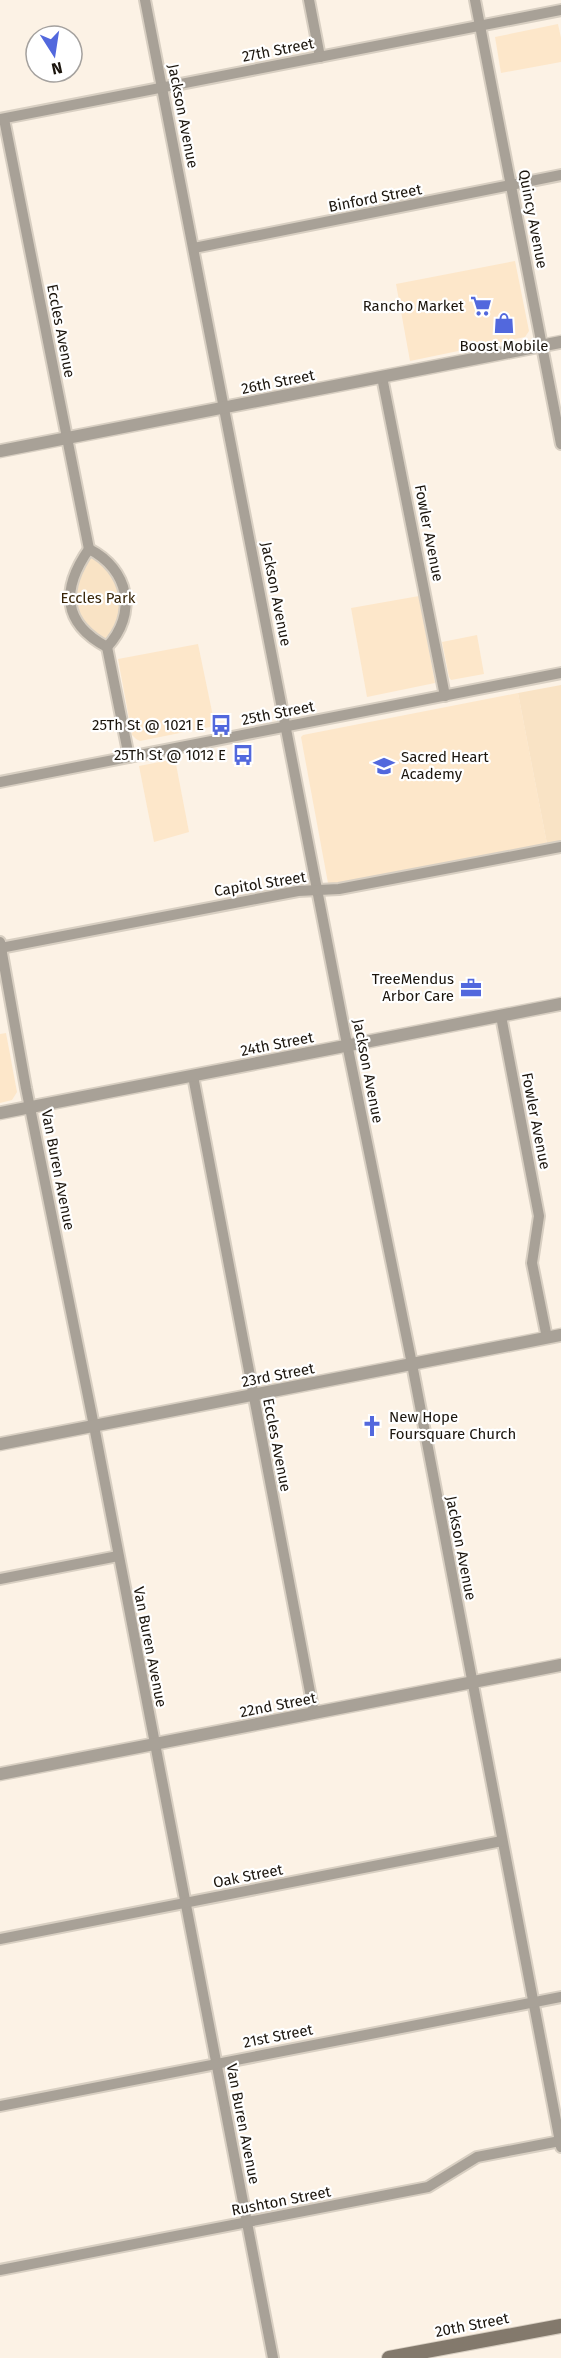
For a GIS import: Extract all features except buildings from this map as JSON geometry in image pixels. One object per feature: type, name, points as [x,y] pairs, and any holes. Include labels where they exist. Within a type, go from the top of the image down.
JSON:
[{"type":"main road","name":"20th Street","points":[[389,2358],[438,2353],[561,2326]]},
{"type":"street","name":"Jackson Avenue","points":[[145,0],[347,1045],[412,1364],[560,2138]]},
{"type":"street","points":[[309,0],[320,57]]},
{"type":"street","name":"Quincy Avenue","points":[[475,0],[561,444]]},
{"type":"street","name":"27th Street","points":[[2,119],[561,10]]},
{"type":"street","name":"Eccles Avenue","points":[[2,119],[88,549]]},
{"type":"street","name":"Binford Street","points":[[194,248],[561,175]]},
{"type":"street","name":"26th Street","points":[[0,451],[561,342]]},
{"type":"street","name":"Fowler Avenue","points":[[382,376],[445,696]]},
{"type":"street","points":[[88,549],[101,555],[111,566],[124,588],[126,609],[123,620],[116,638],[107,647],[79,627],[74,618],[70,598],[73,577],[88,549]]},
{"type":"street","points":[[107,647],[129,757]]},
{"type":"street","name":"25th Street","points":[[0,782],[561,673]]},
{"type":"street","name":"Capitol Street","points":[[0,946],[298,891],[339,889],[561,847]]},
{"type":"street","name":"Van Buren Avenue","points":[[0,946],[273,2358]]},
{"type":"street","name":"24th Street","points":[[0,1113],[561,1004]]},
{"type":"street","name":"Fowler Avenue","points":[[501,1016],[539,1216],[532,1263],[547,1338]]},
{"type":"street","name":"Eccles Avenue","points":[[193,1076],[314,1713]]},
{"type":"street","name":"23rd Street","points":[[0,1444],[561,1335]]},
{"type":"street","points":[[0,1579],[118,1556]]},
{"type":"street","name":"22nd Street","points":[[0,1774],[561,1665]]},
{"type":"street","name":"Oak Street","points":[[0,1939],[502,1841]]},
{"type":"street","name":"21st Street","points":[[0,2106],[561,1997]]},
{"type":"street","name":"Rushton Street","points":[[0,2270],[428,2187],[477,2157],[560,2138]]},
{"type":"shaded area","points":[[558,24],[561,38],[561,62],[501,73],[495,37]]},
{"type":"shaded area","points":[[515,261],[529,331],[525,337],[410,361],[396,284]]},
{"type":"shaded area","points":[[419,596],[435,683],[367,697],[351,608]]},
{"type":"shaded area","points":[[477,635],[484,674],[451,680],[442,642]]},
{"type":"shaded area","points":[[198,644],[215,726],[140,741],[136,739],[132,735],[118,659]]},
{"type":"shaded area","points":[[518,693],[547,844],[332,885],[328,883],[301,737],[303,735]]},
{"type":"shaded area","points":[[175,759],[189,832],[154,842],[139,766]]},
{"type":"shaded area","points":[[6,1033],[17,1092],[12,1100],[0,1103],[0,1034]]},
{"type":"green space","name":"Eccles Park","points":[[91,557],[107,569],[118,586],[121,596],[121,616],[118,626],[105,640],[98,637],[82,621],[74,598],[77,579],[87,559]]},
{"type":"green space","points":[[561,685],[561,841],[547,844],[518,693]]},
{"type":"place","name":"Rancho Market","points":[[481,306]]},
{"type":"place","name":"Boost Mobile","points":[[504,323]]},
{"type":"place","name":"25Th St @ 1021 E","points":[[221,725]]},
{"type":"place","name":"25Th St @ 1012 E","points":[[243,755]]},
{"type":"place","name":"Sacred Heart Academy","points":[[384,766]]},
{"type":"place","name":"TreeMendus Arbor Care","points":[[471,988]]},
{"type":"place","name":"New Hope Foursquare Church","points":[[372,1426]]}]
